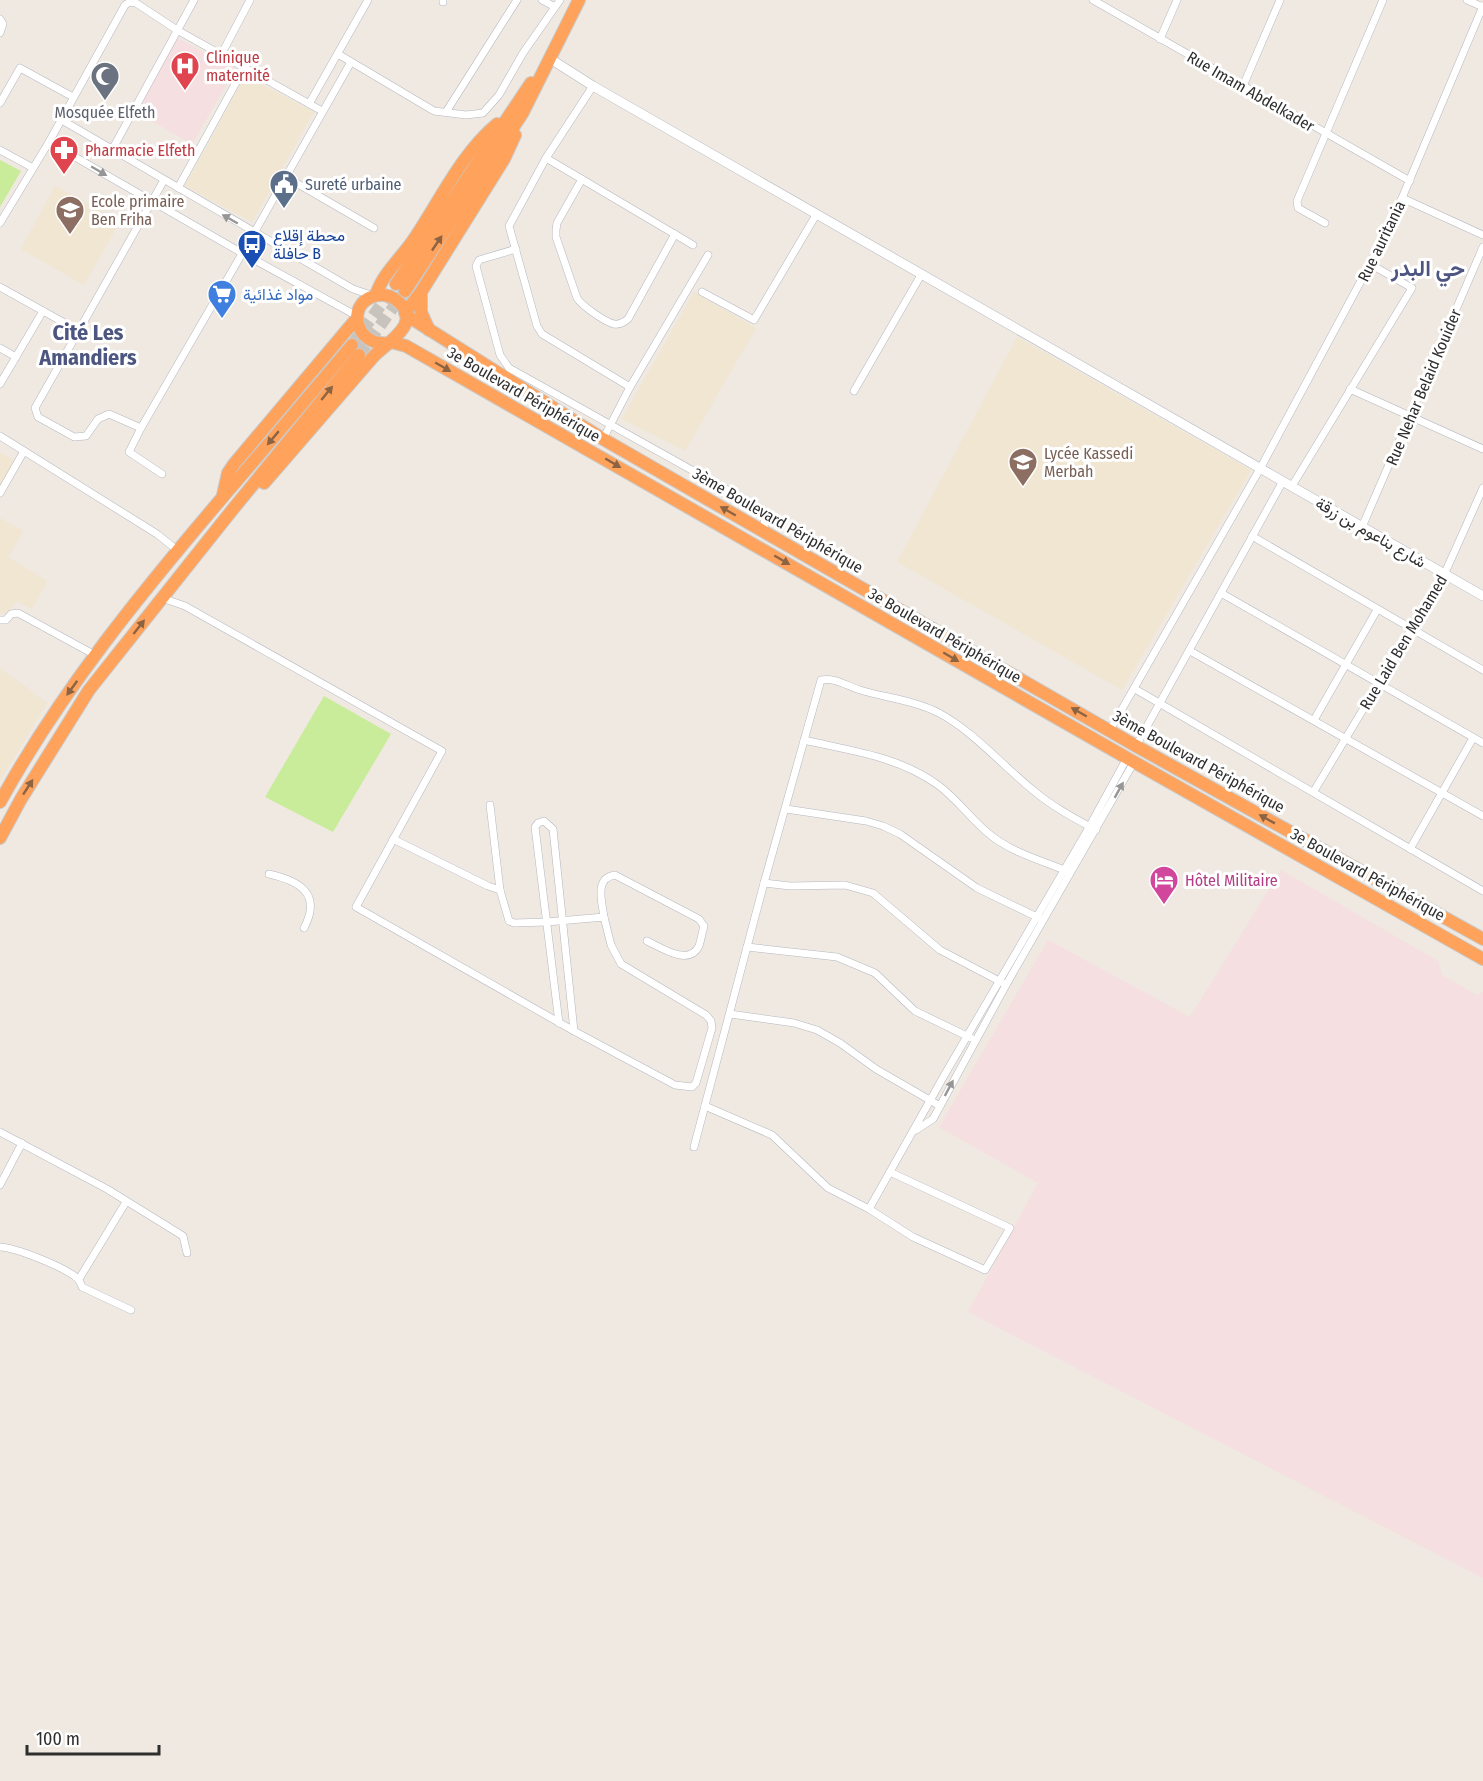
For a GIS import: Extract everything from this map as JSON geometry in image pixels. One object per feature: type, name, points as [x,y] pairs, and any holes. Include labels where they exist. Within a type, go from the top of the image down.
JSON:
[{"type":"highway","points":[[232,508],[251,497],[373,357],[402,333],[406,314],[508,153],[522,114],[579,0]]},
{"type":"highway","points":[[522,114],[400,288],[508,115],[549,58]]},
{"type":"highway","points":[[375,296],[380,285],[411,243],[476,143],[508,115]]},
{"type":"highway","points":[[421,292],[421,312],[430,331]]},
{"type":"highway","points":[[222,499],[228,473],[234,464],[357,317],[361,305],[375,296],[385,295],[401,304],[406,314]]},
{"type":"highway","name":"3ème Boulevard Périphérique","points":[[406,314],[603,439],[1137,746],[1483,939]]},
{"type":"highway","points":[[357,317],[360,329],[367,338],[377,343],[390,342]]},
{"type":"highway","name":"3e Boulevard Périphérique","points":[[390,342],[406,346],[1483,959]]},
{"type":"highway","points":[[373,357],[385,350],[406,346]]},
{"type":"highway","points":[[0,802],[35,742],[95,656],[177,549],[355,350],[89,690],[21,798],[0,838]]},
{"type":"highway","points":[[1102,744],[1110,730]]},
{"type":"highway","points":[[1130,760],[1137,746]]},
{"type":"highway","points":[[1200,799],[1207,785]]},
{"type":"street","points":[[112,150],[194,0]]},
{"type":"street","points":[[221,55],[250,0]]},
{"type":"street","points":[[309,104],[368,0]]},
{"type":"street","points":[[446,112],[516,0]]},
{"type":"street","points":[[542,0],[555,7]]},
{"type":"street","points":[[338,54],[434,111],[466,116],[483,113],[499,95],[523,53],[560,0]]},
{"type":"street","name":"Rue Imam Abdelkader","points":[[1093,0],[1410,181]]},
{"type":"street","points":[[1160,39],[1177,0]]},
{"type":"street","points":[[1243,86],[1280,0]]},
{"type":"street","points":[[1325,223],[1296,206],[1383,0]]},
{"type":"street","points":[[1467,0],[1483,7]]},
{"type":"street","points":[[0,223],[49,142],[125,5],[130,3],[136,3],[177,30],[321,111]]},
{"type":"street","name":"Rue auritania","points":[[1110,730],[1261,467],[1370,264],[1410,181],[1483,7]]},
{"type":"street","points":[[0,19],[3,24],[0,33]]},
{"type":"street","name":"شارع بناعوم بن زرقة","points":[[549,58],[593,86],[816,215],[1149,406],[1261,467],[1483,596]]},
{"type":"street","points":[[162,474],[129,452],[286,177],[321,111],[351,62]]},
{"type":"street","points":[[0,103],[20,68],[73,97]]},
{"type":"street","points":[[178,188],[244,68]]},
{"type":"street","points":[[593,86],[546,158],[509,226],[537,326],[542,334],[630,387]]},
{"type":"street","points":[[60,119],[353,289],[375,296]]},
{"type":"street","points":[[49,142],[357,317]]},
{"type":"street","points":[[0,150],[33,168]]},
{"type":"street","points":[[546,158],[693,245]]},
{"type":"street","points":[[286,177],[374,228]]},
{"type":"street","points":[[582,179],[557,223],[556,237],[577,298],[582,305],[614,324],[623,324],[628,319],[675,234]]},
{"type":"street","points":[[141,428],[109,414],[98,419],[90,434],[78,438],[36,414],[36,406],[164,180]]},
{"type":"street","points":[[1402,198],[1483,235]]},
{"type":"street","points":[[702,292],[754,320],[816,215]]},
{"type":"street","name":"Rue Nehar Belaid Kouider","points":[[1362,526],[1483,247]]},
{"type":"street","points":[[516,249],[479,260],[476,266],[500,355],[509,368],[765,511],[764,531]]},
{"type":"street","points":[[603,439],[630,387],[708,255]]},
{"type":"street","points":[[1292,486],[1412,288],[1370,264]]},
{"type":"street","points":[[854,391],[921,275]]},
{"type":"street","points":[[0,287],[79,331]]},
{"type":"street","points":[[0,384],[43,311]]},
{"type":"street","points":[[0,348],[16,357]]},
{"type":"street","points":[[1350,389],[1483,449]]},
{"type":"street","points":[[0,436],[157,534],[177,549]]},
{"type":"street","points":[[0,493],[24,452]]},
{"type":"street","points":[[1137,746],[1282,481]]},
{"type":"street","name":"Rue Laid Ben Mohamed","points":[[1314,791],[1444,574],[1483,488]]},
{"type":"street","points":[[1252,536],[1483,670]]},
{"type":"street","points":[[1221,593],[1483,743]]},
{"type":"street","points":[[162,598],[185,606],[442,751],[356,907],[559,1023],[675,1085],[692,1087],[696,1083],[712,1028],[711,1021],[706,1015],[621,964],[610,945],[604,917],[601,888],[608,876],[615,875],[699,919],[704,926],[698,948],[688,956],[679,956],[646,941]]},
{"type":"street","points":[[1314,720],[1377,610]]},
{"type":"street","points":[[0,620],[6,620],[11,614],[18,613],[95,656]]},
{"type":"street","points":[[1190,651],[1483,816]]},
{"type":"street","points":[[694,1147],[821,680],[829,678],[860,690],[916,703],[938,712],[956,723],[1057,809],[1093,829]]},
{"type":"street","points":[[1135,689],[1483,891]]},
{"type":"street","points":[[1410,849],[1473,738]]},
{"type":"street","points":[[804,740],[881,756],[902,764],[938,784],[986,832],[1002,844],[1068,871]]},
{"type":"street","points":[[869,1209],[968,1036],[1041,919],[1130,760]]},
{"type":"street","points":[[490,805],[500,890],[509,921],[514,923],[547,922],[604,917]]},
{"type":"street","points":[[786,809],[866,821],[883,826],[900,834],[977,888],[1041,919]]},
{"type":"street","points":[[559,1023],[535,827],[538,822],[544,821],[553,828],[574,1031]]},
{"type":"street","points":[[393,839],[500,890]]},
{"type":"street","points":[[269,874],[295,883],[308,892],[311,915],[304,928]]},
{"type":"street","points":[[764,883],[790,886],[845,885],[873,893],[940,950],[1003,983]]},
{"type":"street","points":[[747,947],[837,957],[876,973],[915,1011],[976,1040]]},
{"type":"street","points":[[913,1131],[933,1119],[976,1040],[1003,983]]},
{"type":"street","points":[[730,1014],[794,1023],[817,1030],[840,1043],[876,1069],[940,1106]]},
{"type":"street","points":[[705,1107],[772,1135],[828,1188],[869,1209],[914,1237],[985,1270],[1010,1228],[890,1172]]},
{"type":"street","points":[[0,1132],[107,1189],[183,1236],[187,1253]]},
{"type":"street","points":[[0,1185],[22,1143]]},
{"type":"street","points":[[79,1279],[126,1202]]},
{"type":"street","points":[[0,1247],[17,1250],[43,1261],[79,1279],[82,1287],[131,1310]]},
{"type":"shaded area","name":"Clinique maternité","points":[[176,37],[235,70],[192,144],[135,112]]},
{"type":"shaded area","points":[[245,76],[314,112],[252,222],[185,186]]},
{"type":"shaded area","name":"Ecole primaire Ben Friha","points":[[55,186],[120,221],[84,285],[21,249]]},
{"type":"shaded area","points":[[694,292],[756,328],[685,451],[622,419]]},
{"type":"shaded area","points":[[1017,337],[1251,470],[1122,690],[897,562]]},
{"type":"shaded area","points":[[0,452],[15,461],[0,487]]},
{"type":"shaded area","points":[[0,518],[23,531],[8,557],[47,581],[32,609],[16,601],[6,615],[0,612]]},
{"type":"shaded area","points":[[0,668],[47,703],[0,781]]},
{"type":"shaded area","points":[[1281,870],[1438,961],[1442,975],[1477,995],[1483,992],[1483,1578],[968,1312],[1038,1183],[939,1127],[1048,940],[1190,1017]]},
{"type":"green space","points":[[0,160],[21,171],[0,207]]},
{"type":"green space","points":[[324,696],[391,734],[333,832],[265,797]]},
{"type":"tunnel","points":[[352,345],[396,284]]},
{"type":"tunnel","points":[[359,355],[405,291]]},
{"type":"place","name":"Clinique maternité","points":[[185,92]]},
{"type":"place","name":"Mosquée Elfeth","points":[[105,102]]},
{"type":"place","name":"Pharmacie Elfeth","points":[[64,176]]},
{"type":"place","name":"Sureté urbaine","points":[[284,210]]},
{"type":"place","name":"Ecole primaire Ben Friha","points":[[70,236]]},
{"type":"place","name":"محطة إقلاع حافلة B","points":[[252,270]]},
{"type":"place","name":"مواد غذائية","points":[[222,320]]},
{"type":"place","name":"Lycée Kassedi Merbah","points":[[1023,488]]},
{"type":"place","name":"Hôtel Militaire","points":[[1164,906]]},
{"type":"district","name":"حي البدر","points":[[1428,268]]},
{"type":"district","name":"Cité Les Amandiers","points":[[88,344]]}]
